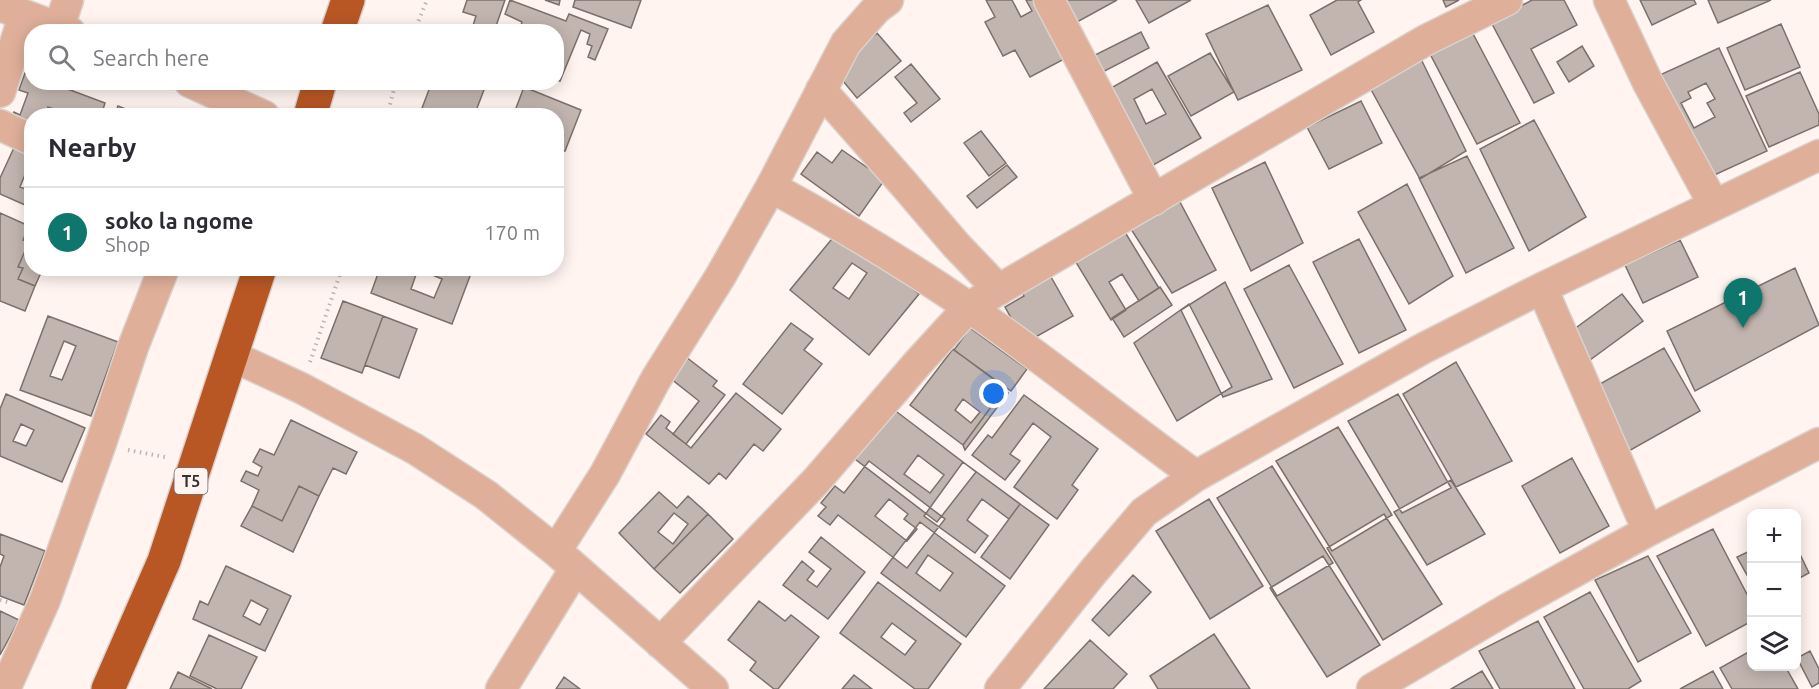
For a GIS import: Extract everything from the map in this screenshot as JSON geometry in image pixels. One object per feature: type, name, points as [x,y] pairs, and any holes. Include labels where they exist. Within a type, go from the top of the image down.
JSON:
[{"type":"highway","points":[[340,24],[348,0]]},
{"type":"highway","points":[[312,108],[318,90]]},
{"type":"highway","name":"T5","points":[[108,689],[164,561],[257,276]]},
{"type":"street","points":[[501,689],[605,474],[656,379],[720,277],[771,187],[846,43],[876,9],[888,0]]},
{"type":"street","points":[[1049,0],[1154,200]]},
{"type":"street","points":[[660,643],[816,481],[969,307],[1426,40],[1507,0]]},
{"type":"street","points":[[1609,0],[1648,83],[1714,205]]},
{"type":"street","points":[[0,92],[9,67],[12,10],[66,19]]},
{"type":"street","points":[[200,90],[219,105]]},
{"type":"street","points":[[821,90],[956,245],[999,290]]},
{"type":"street","points":[[0,125],[24,136]]},
{"type":"street","points":[[1000,689],[1093,572],[1144,513],[1196,476],[1422,348],[1819,155]]},
{"type":"street","points":[[771,187],[838,223],[969,307],[1196,476]]},
{"type":"street","points":[[5,689],[45,600],[161,276]]},
{"type":"street","points":[[1542,288],[1648,531]]},
{"type":"street","points":[[230,355],[301,388],[415,449],[486,495],[565,560],[712,689]]},
{"type":"street","points":[[1372,689],[1509,608],[1648,531],[1819,443]]},
{"type":"path","points":[[417,24],[427,0]]},
{"type":"path","points":[[389,108],[394,90]]},
{"type":"path","points":[[301,388],[339,276]]},
{"type":"path","points":[[100,446],[197,462]]},
{"type":"building","points":[[467,0],[505,0],[497,24],[474,24],[476,16],[463,12]]},
{"type":"building","points":[[510,0],[566,21],[569,14],[608,29],[595,60],[588,57],[592,46],[587,44],[590,34],[581,30],[564,71],[564,24],[521,24],[522,22],[505,14]]},
{"type":"building","points":[[545,0],[560,0],[559,5]]},
{"type":"building","points":[[575,0],[641,0],[631,28],[573,7]]},
{"type":"building","points":[[986,0],[1012,0],[1021,17],[1032,11],[1026,0],[1040,0],[1070,56],[1030,77],[1015,50],[1003,56],[985,22],[995,17]]},
{"type":"building","points":[[1053,0],[1117,0],[1068,27]]},
{"type":"building","points":[[1136,0],[1191,0],[1149,23]]},
{"type":"building","points":[[1337,0],[1361,0],[1358,2],[1374,32],[1331,55],[1310,15]]},
{"type":"building","points":[[1443,0],[1459,0],[1446,7]]},
{"type":"building","points":[[1532,0],[1564,0],[1577,25],[1531,49],[1554,93],[1534,103],[1491,22]]},
{"type":"building","points":[[1640,0],[1694,0],[1696,4],[1652,25]]},
{"type":"building","points":[[1708,0],[1771,0],[1718,23]]},
{"type":"building","points":[[1268,5],[1302,70],[1238,100],[1206,34]]},
{"type":"building","points":[[1781,24],[1800,67],[1745,90],[1727,48]]},
{"type":"building","points":[[1470,28],[1520,123],[1477,144],[1428,50]]},
{"type":"building","points":[[1141,32],[1149,48],[1095,76],[1087,59]]},
{"type":"building","points":[[877,33],[901,61],[857,98],[834,70]]},
{"type":"building","points":[[1582,46],[1594,66],[1569,82],[1557,62]]},
{"type":"building","points":[[1719,48],[1767,151],[1699,182],[1651,79]],"holes":[[[1706,83],[1715,99],[1707,103],[1715,117],[1694,128],[1681,103],[1691,98],[1688,92]]]},
{"type":"building","points":[[1210,53],[1234,92],[1191,116],[1168,76]]},
{"type":"building","points":[[1420,57],[1466,151],[1420,179],[1368,84]]},
{"type":"building","points":[[1157,62],[1201,138],[1148,168],[1104,92]],"holes":[[[1152,89],[1166,114],[1146,124],[1134,99]]]},
{"type":"building","points":[[911,64],[940,99],[911,122],[904,113],[917,103],[895,77]]},
{"type":"building","points":[[1800,72],[1819,114],[1819,125],[1769,147],[1746,96]]},
{"type":"building","points":[[24,76],[24,90],[70,90],[105,103],[103,108],[24,108],[24,132],[9,126],[14,112],[20,115],[28,93],[19,90]]},
{"type":"building","points":[[429,90],[484,90],[477,108],[422,108]]},
{"type":"building","points":[[523,90],[531,90],[581,110],[565,151],[564,108],[516,108]]},
{"type":"building","points":[[1361,101],[1382,143],[1329,169],[1307,127]]},
{"type":"building","points":[[1534,120],[1586,217],[1529,251],[1480,149]]},
{"type":"building","points":[[981,131],[1006,163],[989,176],[964,143]]},
{"type":"building","points":[[18,139],[24,142],[24,177],[20,187],[24,188],[24,204],[0,194],[0,178]]},
{"type":"building","points":[[842,150],[868,168],[871,163],[888,175],[859,216],[801,174],[817,152],[832,163]]},
{"type":"building","points":[[1467,156],[1514,248],[1466,273],[1419,178]]},
{"type":"building","points":[[1265,162],[1303,243],[1251,271],[1212,188]]},
{"type":"building","points":[[1007,165],[1017,177],[977,208],[967,196]]},
{"type":"building","points":[[1407,184],[1453,276],[1409,304],[1358,212]]},
{"type":"building","points":[[1172,187],[1216,270],[1172,293],[1122,215]]},
{"type":"building","points":[[0,213],[24,224],[24,253],[18,267],[23,268],[18,279],[35,286],[25,311],[0,301]]},
{"type":"building","points":[[1120,224],[1159,288],[1139,301],[1122,274],[1109,282],[1126,310],[1111,320],[1071,254]]},
{"type":"building","points":[[840,229],[919,294],[869,355],[790,290]],"holes":[[[852,263],[867,273],[849,299],[833,288]]]},
{"type":"building","points":[[1359,239],[1406,330],[1359,353],[1313,262]]},
{"type":"building","points":[[1680,240],[1698,277],[1643,303],[1625,265]]},
{"type":"building","points":[[24,253],[24,276],[39,276],[35,286],[18,279],[23,268],[18,267]]},
{"type":"building","points":[[1289,265],[1343,364],[1294,388],[1244,289]]},
{"type":"building","points":[[1046,268],[1073,316],[1025,343],[1005,307],[1024,296],[1017,284]]},
{"type":"building","points":[[1795,268],[1819,325],[1695,391],[1667,331]]},
{"type":"building","points":[[377,276],[416,276],[411,289],[434,298],[442,279],[435,276],[470,276],[452,324],[371,293]]},
{"type":"building","points":[[1225,282],[1272,379],[1223,397],[1181,310]]},
{"type":"building","points":[[1160,287],[1172,305],[1124,337],[1112,318]]},
{"type":"building","points":[[1622,294],[1643,321],[1590,360],[1569,333]]},
{"type":"building","points":[[343,301],[383,316],[362,373],[321,358]]},
{"type":"building","points":[[1189,304],[1232,387],[1177,421],[1134,343]]},
{"type":"building","points":[[48,316],[118,342],[91,416],[20,390]],"holes":[[[64,341],[76,346],[62,380],[50,376]]]},
{"type":"building","points":[[383,316],[417,329],[399,378],[365,365]]},
{"type":"building","points":[[791,323],[813,339],[804,350],[822,364],[782,414],[743,384]]},
{"type":"building","points":[[970,328],[1027,369],[1011,391],[954,350]]},
{"type":"building","points":[[1664,348],[1700,411],[1627,452],[1591,389]]},
{"type":"building","points":[[953,349],[1005,388],[963,445],[910,405]],"holes":[[[963,399],[980,412],[971,423],[955,410]]]},
{"type":"building","points":[[686,357],[717,381],[713,386],[725,395],[686,444],[673,434],[699,401],[670,378]]},
{"type":"building","points":[[1456,362],[1512,461],[1456,487],[1403,394]]},
{"type":"building","points":[[1005,388],[1008,393],[965,450],[963,445]]},
{"type":"building","points":[[736,393],[781,429],[763,451],[754,444],[726,479],[719,473],[709,484],[646,434],[661,415],[670,422],[666,428],[691,448]]},
{"type":"building","points":[[6,394],[85,428],[62,482],[0,456],[0,409]],"holes":[[[21,424],[34,430],[26,446],[13,441]]]},
{"type":"building","points":[[1398,394],[1451,488],[1402,513],[1348,421]]},
{"type":"building","points":[[1024,395],[1098,449],[1072,485],[1078,490],[1057,519],[1014,487],[1051,437],[1033,423],[1010,454],[1020,461],[1005,480],[972,455],[988,435],[992,438]]},
{"type":"building","points":[[893,409],[976,472],[937,522],[855,459]],"holes":[[[918,455],[944,475],[930,493],[904,474]]]},
{"type":"building","points":[[291,420],[357,452],[346,474],[333,468],[319,496],[299,486],[282,521],[252,506],[259,490],[241,481],[246,471],[258,476],[262,467],[253,462],[260,449],[274,455]]},
{"type":"building","points":[[1338,427],[1392,515],[1332,551],[1276,461]]},
{"type":"building","points":[[1572,458],[1609,526],[1560,553],[1522,486]]},
{"type":"building","points":[[869,461],[945,519],[907,568],[838,515],[830,525],[818,516],[826,507],[821,503],[835,486],[844,493]],"holes":[[[889,499],[908,514],[904,519],[917,529],[907,541],[875,516]]]},
{"type":"building","points":[[963,462],[1020,504],[1009,519],[982,499],[967,520],[988,536],[975,553],[924,516]]},
{"type":"building","points":[[1272,466],[1333,563],[1277,596],[1217,498]]},
{"type":"building","points":[[1451,480],[1485,534],[1427,565],[1394,512]]},
{"type":"building","points":[[299,486],[319,496],[293,552],[241,526],[252,506],[282,521]]},
{"type":"building","points":[[659,492],[677,508],[688,496],[708,514],[654,569],[619,533]],"holes":[[[674,513],[688,524],[673,544],[658,532]]]},
{"type":"building","points":[[1209,499],[1263,586],[1210,619],[1156,531]]},
{"type":"building","points":[[1020,504],[1049,525],[1010,579],[981,557]]},
{"type":"building","points":[[708,514],[733,539],[680,593],[654,569]]},
{"type":"building","points":[[1384,514],[1442,604],[1383,640],[1327,548]]},
{"type":"building","points":[[920,522],[1005,586],[966,637],[881,573]],"holes":[[[928,555],[953,573],[940,591],[916,573]]]},
{"type":"building","points":[[1713,529],[1747,594],[1747,624],[1706,646],[1657,556]]},
{"type":"building","points":[[0,534],[45,551],[24,605],[0,596],[0,567],[4,556],[0,554]]},
{"type":"building","points":[[821,537],[865,572],[828,619],[783,585],[802,561],[814,571],[807,580],[817,587],[831,569],[809,552]]},
{"type":"building","points":[[1747,552],[1747,575],[1737,557]]},
{"type":"building","points":[[1323,556],[1380,645],[1327,677],[1270,588]]},
{"type":"building","points":[[1648,556],[1691,633],[1638,662],[1595,580]]},
{"type":"building","points":[[1801,556],[1809,573],[1801,577]]},
{"type":"building","points":[[226,566],[291,596],[265,651],[193,619],[200,601],[208,605]],"holes":[[[251,600],[268,609],[260,625],[243,616]]]},
{"type":"building","points":[[1133,575],[1151,592],[1109,636],[1092,620]]},
{"type":"building","points":[[878,582],[961,644],[928,689],[915,689],[840,633]],"holes":[[[892,623],[916,641],[905,655],[881,637]]]},
{"type":"building","points":[[1590,592],[1641,681],[1628,689],[1584,689],[1544,617]]},
{"type":"building","points":[[759,601],[785,621],[791,615],[819,637],[778,689],[774,689],[750,670],[756,662],[728,640]]},
{"type":"building","points":[[0,611],[19,620],[0,655]]},
{"type":"building","points":[[1538,621],[1575,689],[1500,689],[1479,651]]},
{"type":"building","points":[[1214,634],[1250,689],[1158,689],[1150,676]]},
{"type":"building","points":[[209,635],[257,657],[241,689],[217,689],[190,676]]},
{"type":"building","points":[[1090,640],[1127,674],[1113,689],[1044,689]]},
{"type":"building","points":[[1810,651],[1819,669],[1819,683],[1812,687],[1801,666],[1801,656]]},
{"type":"building","points":[[1747,653],[1747,671],[1788,671],[1798,689],[1732,689],[1720,668]]},
{"type":"building","points":[[1482,671],[1493,689],[1451,689]]},
{"type":"building","points":[[1713,671],[1723,689],[1680,689]]},
{"type":"building","points":[[178,672],[212,689],[170,689]]},
{"type":"building","points":[[854,675],[872,689],[842,689]]},
{"type":"building","points":[[564,677],[580,689],[556,689]]},
{"type":"place","name":"soko la ngome","points":[[1743,328]]}]
